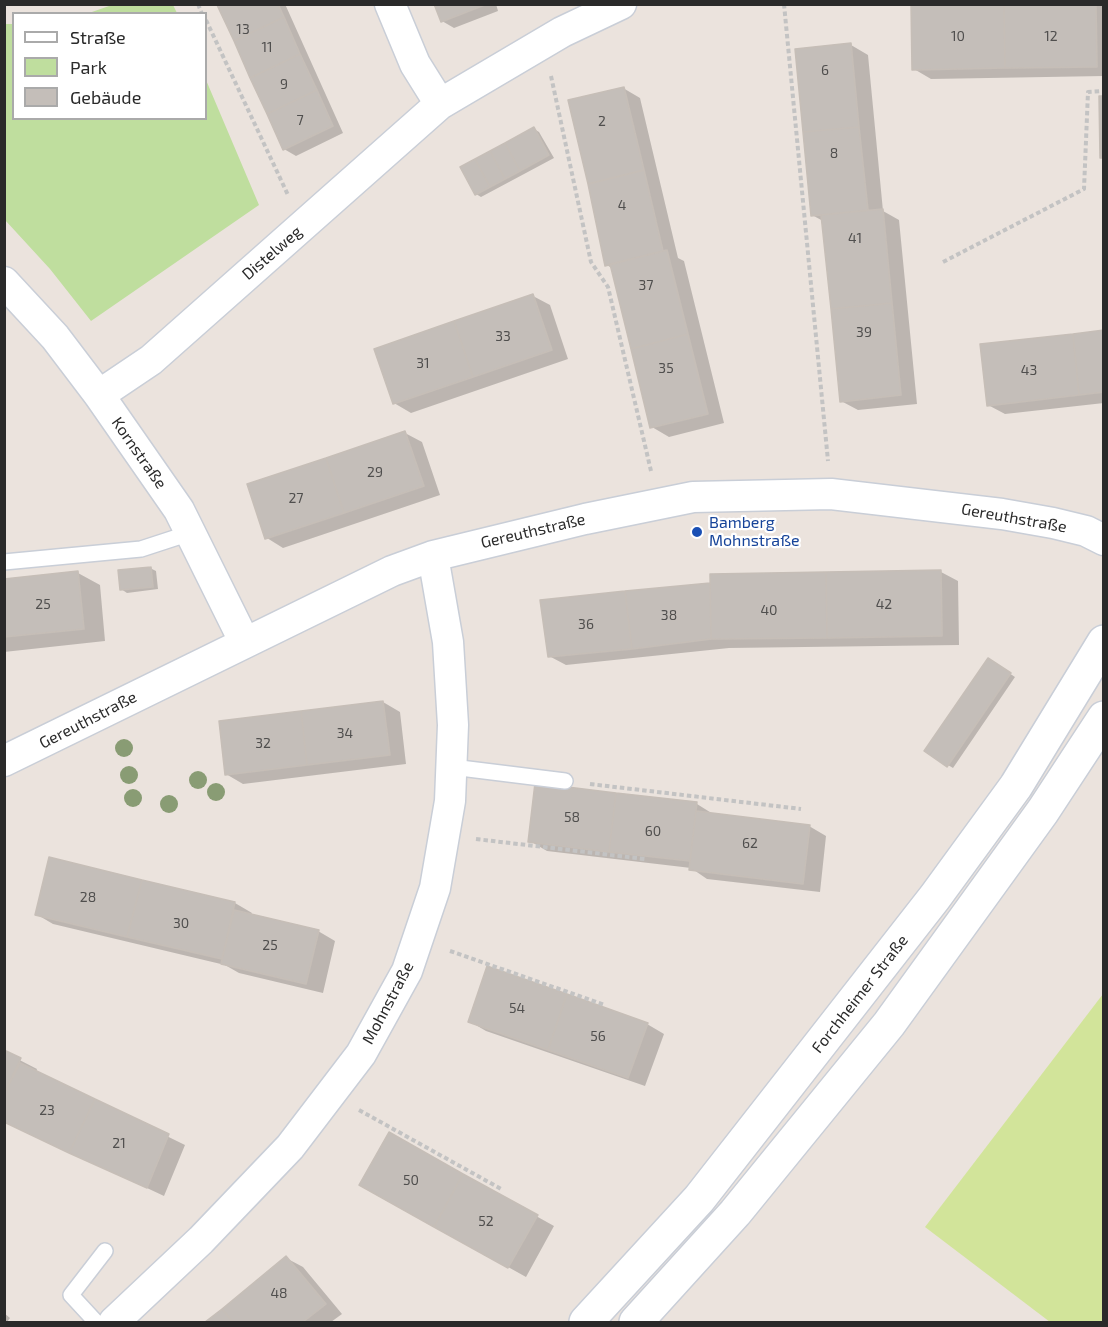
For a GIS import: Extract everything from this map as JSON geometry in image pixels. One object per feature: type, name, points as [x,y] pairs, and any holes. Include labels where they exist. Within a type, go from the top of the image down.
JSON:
[{"type":"street","points":[[390,4],[415,64],[440,104]]},
{"type":"street","name":"Distelweg","points":[[99,395],[152,360],[440,104],[544,43],[621,4]]},
{"type":"street","name":"Kornstraße","points":[[4,282],[55,337],[99,395],[178,510],[245,643]]},
{"type":"street","name":"Gereuthstraße","points":[[4,762],[392,571],[433,556],[585,519],[693,497],[831,494],[1022,517],[1086,531],[1104,540]]},
{"type":"street","name":"Mohnstraße","points":[[114,1323],[201,1239],[290,1147],[361,1054],[407,971],[435,888],[450,801],[453,725],[448,642],[433,556]]},
{"type":"street","name":"Forchheimer Straße","points":[[586,1323],[699,1199],[935,897],[1016,786],[1104,642]]},
{"type":"street","points":[[636,1323],[735,1213],[889,1024],[1043,811],[1104,718]]},
{"type":"lane","points":[[4,562],[141,549],[190,533]]},
{"type":"lane","points":[[452,767],[565,781]]},
{"type":"lane","points":[[96,1323],[71,1295],[105,1251]]},
{"type":"path","points":[[784,4],[831,494]]},
{"type":"path","points":[[207,22],[285,189]]},
{"type":"path","points":[[544,43],[591,262],[608,287],[659,504]]},
{"type":"path","points":[[943,262],[1084,189],[1088,92],[1104,91]]},
{"type":"path","points":[[565,781],[801,809]]},
{"type":"path","points":[[444,835],[645,859]]},
{"type":"path","points":[[418,940],[605,1005]]},
{"type":"path","points":[[330,1094],[503,1190]]},
{"type":"green space","points":[[112,5],[173,5],[176,12],[92,12]]},
{"type":"green space","points":[[5,24],[12,24],[12,120],[207,120],[207,82],[259,205],[91,321],[50,269],[5,220]]},
{"type":"green space","points":[[1103,994],[1103,1322],[1050,1322],[925,1227]]},
{"type":"building","points":[[278,4],[284,17],[234,41],[217,5]]},
{"type":"building","points":[[434,4],[487,4],[441,22]]},
{"type":"building","points":[[911,4],[1004,4],[1005,68],[912,70]]},
{"type":"building","points":[[1004,4],[1096,4],[1097,67],[1005,68]]},
{"type":"building","points":[[284,17],[300,54],[250,78],[234,41]]},
{"type":"building","points":[[851,43],[859,127],[803,132],[795,49]]},
{"type":"building","points":[[300,54],[317,90],[267,114],[250,78]]},
{"type":"building","points":[[624,87],[644,170],[588,184],[568,100]]},
{"type":"building","points":[[317,90],[333,126],[283,150],[267,114]]},
{"type":"building","points":[[1099,96],[1104,96],[1104,158],[1100,158]]},
{"type":"building","points":[[534,127],[549,155],[520,171],[505,143]]},
{"type":"building","points":[[859,127],[868,210],[811,216],[803,132]]},
{"type":"building","points":[[505,143],[520,171],[505,179],[490,151]]},
{"type":"building","points":[[490,151],[505,179],[490,187],[475,159]]},
{"type":"building","points":[[475,159],[490,187],[475,195],[460,167]]},
{"type":"building","points":[[644,170],[663,251],[605,266],[588,184]]},
{"type":"building","points":[[883,209],[892,303],[831,309],[821,215]]},
{"type":"building","points":[[667,250],[688,334],[631,349],[610,264]]},
{"type":"building","points":[[533,294],[552,350],[473,377],[454,321]]},
{"type":"building","points":[[892,303],[901,395],[840,402],[831,309]]},
{"type":"building","points":[[454,321],[473,377],[393,404],[374,349]]},
{"type":"building","points":[[1104,330],[1104,392],[1079,395],[1073,334]]},
{"type":"building","points":[[688,334],[708,414],[650,428],[631,349]]},
{"type":"building","points":[[1073,334],[1079,395],[987,406],[980,344]]},
{"type":"building","points":[[405,431],[424,486],[344,513],[326,458]]},
{"type":"building","points":[[326,458],[344,513],[265,539],[247,484]]},
{"type":"building","points":[[151,567],[153,587],[120,590],[118,570]]},
{"type":"building","points":[[941,570],[942,636],[827,638],[826,572]]},
{"type":"building","points":[[78,571],[84,629],[4,637],[4,579]]},
{"type":"building","points":[[826,572],[827,638],[711,639],[710,574]]},
{"type":"building","points":[[710,583],[711,639],[632,649],[625,591]]},
{"type":"building","points":[[625,591],[632,649],[548,657],[540,600]]},
{"type":"building","points":[[988,658],[1011,673],[947,767],[924,751]]},
{"type":"building","points":[[383,701],[390,755],[307,765],[301,711]]},
{"type":"building","points":[[301,711],[307,765],[225,775],[219,721]]},
{"type":"building","points":[[535,783],[616,793],[609,852],[528,842]]},
{"type":"building","points":[[616,793],[697,802],[690,861],[609,852]]},
{"type":"building","points":[[696,811],[810,825],[803,884],[689,870]]},
{"type":"building","points":[[49,857],[142,880],[127,937],[35,915]]},
{"type":"building","points":[[142,880],[235,902],[222,959],[127,937]]},
{"type":"building","points":[[234,910],[319,930],[306,984],[221,964]]},
{"type":"building","points":[[487,966],[567,994],[548,1050],[468,1022]]},
{"type":"building","points":[[567,994],[648,1023],[628,1078],[548,1050]]},
{"type":"building","points":[[4,1050],[21,1058],[4,1094]]},
{"type":"building","points":[[20,1063],[95,1099],[69,1153],[4,1122],[4,1094]]},
{"type":"building","points":[[95,1099],[169,1134],[147,1188],[69,1153]]},
{"type":"building","points":[[389,1132],[463,1174],[434,1227],[359,1185]]},
{"type":"building","points":[[463,1174],[538,1215],[508,1268],[434,1227]]},
{"type":"building","points":[[286,1256],[326,1304],[303,1322],[233,1322],[222,1309]]},
{"type":"building","points":[[222,1309],[233,1322],[205,1322]]},
{"type":"place","name":"Bamberg Mohnstraße","points":[[697,532]]}]
